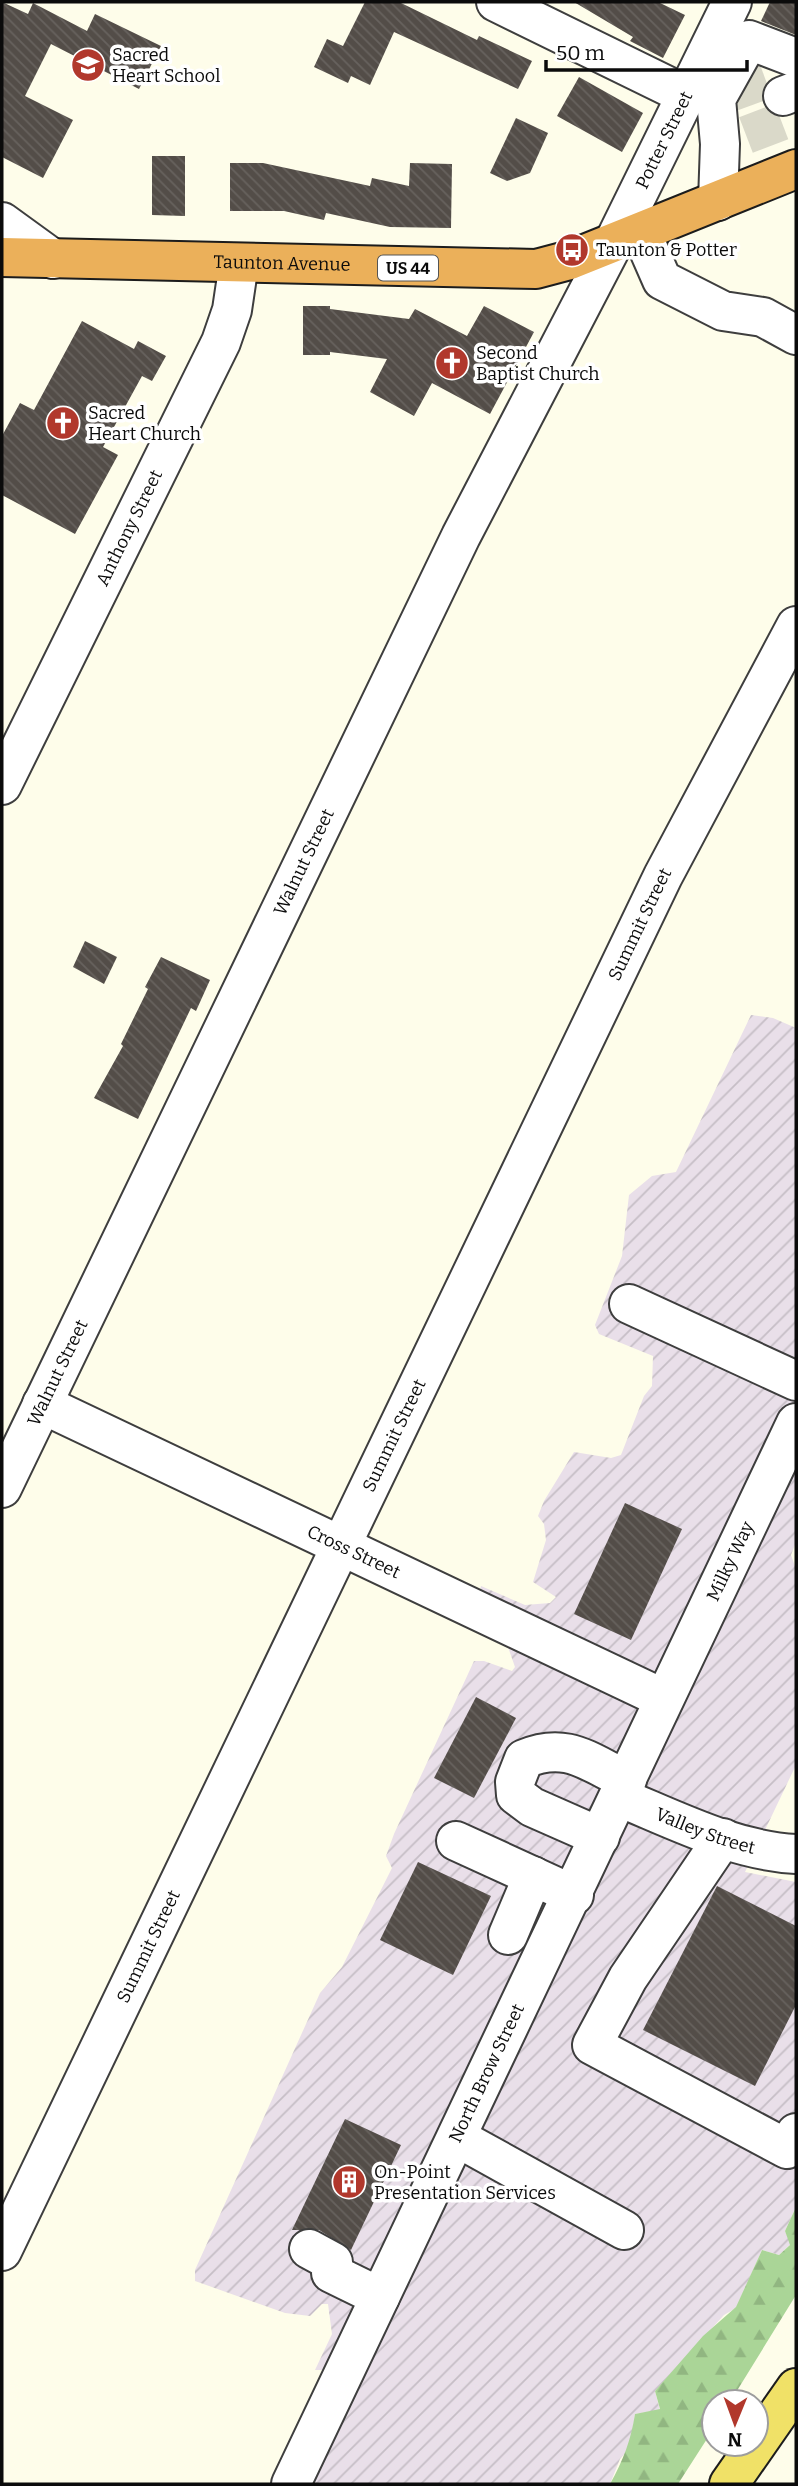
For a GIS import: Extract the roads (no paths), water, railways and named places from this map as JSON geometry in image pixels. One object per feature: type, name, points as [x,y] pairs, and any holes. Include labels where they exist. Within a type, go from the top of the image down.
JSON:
[{"type":"highway","name":"Taunton Avenue","points":[[2,257],[520,271],[553,265],[796,169]]},
{"type":"main road","points":[[729,2484],[796,2388]]},
{"type":"street","points":[[496,2],[718,111]]},
{"type":"street","name":"Potter Street","points":[[627,237],[718,111],[732,2]]},
{"type":"street","points":[[718,201],[718,111],[749,40],[791,89]]},
{"type":"street","points":[[2,222],[53,258]]},
{"type":"street","points":[[627,237],[662,280],[723,311],[763,317],[796,335]]},
{"type":"street","name":"Walnut Street","points":[[2,1488],[461,536],[627,237]]},
{"type":"street","name":"Anthony Street","points":[[2,785],[221,342],[232,310],[239,263]]},
{"type":"street","name":"Summit Street","points":[[2,2251],[663,876],[796,626]]},
{"type":"street","points":[[629,1304],[796,1381]]},
{"type":"street","name":"Cross Street","points":[[42,1404],[664,1699]]},
{"type":"street","name":"Milky Way","points":[[664,1699],[796,1423]]},
{"type":"street","name":"North Brow Street","points":[[291,2484],[574,1895],[664,1699]]},
{"type":"street","name":"Valley Street","points":[[600,1838],[532,1807],[516,1795],[515,1782],[524,1759],[545,1751],[565,1751],[622,1789],[723,1838],[768,1851],[796,1854]]},
{"type":"street","points":[[723,1838],[628,1978],[592,2045],[786,2149],[796,2133]]},
{"type":"street","points":[[456,1841],[574,1895]]},
{"type":"street","points":[[508,1935],[533,1876]]},
{"type":"street","points":[[458,2138],[624,2230]]},
{"type":"street","points":[[309,2249],[332,2262],[331,2273],[380,2297]]},
{"type":"tunnel","points":[[730,93],[776,76]]},
{"type":"tunnel","points":[[746,135],[793,117]]},
{"type":"place","name":"Sacred Heart School","points":[[88,65]]},
{"type":"place","name":"Taunton & Potter","points":[[572,250]]},
{"type":"place","name":"Second Baptist Church","points":[[452,363]]},
{"type":"place","name":"Sacred Heart Church","points":[[63,423]]},
{"type":"place","name":"On-Point Presentation Services","points":[[349,2182]]}]
